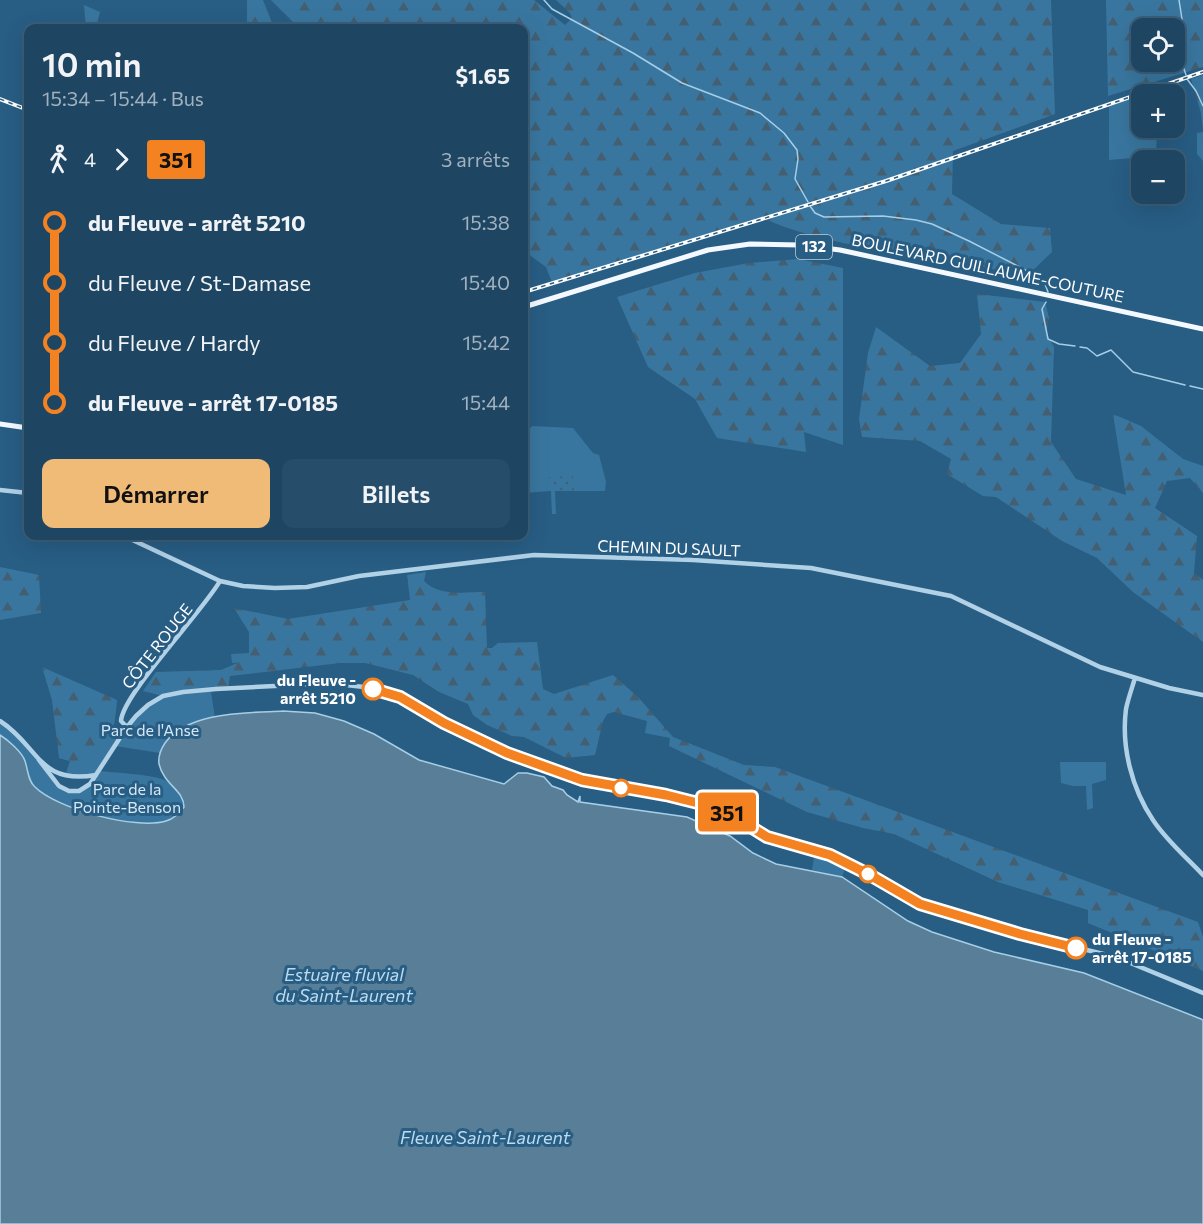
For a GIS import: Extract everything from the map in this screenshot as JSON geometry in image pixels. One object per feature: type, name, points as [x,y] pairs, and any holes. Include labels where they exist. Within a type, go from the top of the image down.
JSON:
[{"type":"main road","name":"BOULEVARD GUILLAUME-COUTURE","points":[[528,306],[708,250],[750,244],[800,245],[840,250],[1203,329]]},
{"type":"main road","points":[[0,424],[24,427]]},
{"type":"street","points":[[0,490],[24,493]]},
{"type":"street","name":"CHEMIN DU SAULT","points":[[133,540],[220,581],[243,586],[275,588],[307,587],[359,576],[534,555],[693,560],[811,568],[951,596],[975,605],[1009,625],[1100,667],[1169,688],[1203,695]]},
{"type":"street","name":"CÔTE ROUGE","points":[[127,727],[121,721],[121,714],[144,679],[210,598],[220,581]]},
{"type":"street","points":[[1135,678],[1126,709],[1127,755],[1133,778],[1154,822],[1203,875]]},
{"type":"street","points":[[0,721],[20,737],[55,783],[69,791],[84,789],[96,775],[127,727],[148,705],[163,696],[183,692],[316,684],[373,688],[400,697],[444,723],[507,753],[582,780],[666,795],[722,809],[767,837],[830,855],[920,904],[1020,934],[1116,957],[1203,993]]},
{"type":"street","points":[[39,760],[54,772],[65,777],[96,775]]},
{"type":"green space","points":[[247,0],[263,0],[272,24],[247,24]]},
{"type":"green space","points":[[271,0],[534,0],[565,25],[572,18],[570,13],[556,0],[1051,0],[1055,114],[953,151],[952,194],[1001,224],[1050,228],[1052,252],[1028,275],[1019,275],[960,261],[838,242],[790,229],[767,220],[765,216],[552,282],[546,267],[528,254],[528,24],[295,24]]},
{"type":"green space","points":[[1106,0],[1203,0],[1203,67],[1147,84],[1131,84],[1131,89],[1108,96]]},
{"type":"green space","points":[[84,5],[100,12],[97,24],[86,24]]},
{"type":"green space","points":[[1203,75],[1203,130],[1201,113],[1191,79]]},
{"type":"green space","points":[[1131,97],[1131,138],[1157,138],[1156,150],[1131,150],[1131,158],[1109,160],[1109,104]]},
{"type":"green space","points":[[1203,132],[1203,161],[1197,154],[1197,133]]},
{"type":"green space","points":[[798,259],[843,268],[843,445],[804,432],[806,452],[717,438],[695,399],[648,367],[617,297],[695,273],[749,263]]},
{"type":"green space","points":[[977,294],[1045,302],[1049,318],[1046,333],[1054,347],[1051,442],[1076,479],[1126,495],[1113,414],[1141,426],[1183,459],[1203,466],[1203,493],[1190,478],[1167,481],[1155,508],[1197,536],[1194,573],[1203,580],[1203,642],[1133,592],[1097,558],[1062,541],[996,497],[983,496],[947,474],[951,459],[920,441],[862,437],[859,419],[868,353],[876,327],[930,366],[960,363],[981,334]]},
{"type":"green space","points":[[532,426],[573,428],[593,453],[599,455],[606,482],[605,491],[555,491],[556,514],[552,514],[551,491],[528,493],[528,431]]},
{"type":"green space","points":[[573,476],[574,491],[552,491],[549,477]]},
{"type":"green space","points":[[0,567],[39,575],[41,613],[0,620]]},
{"type":"green space","points":[[426,572],[424,581],[445,592],[485,592],[487,648],[492,648],[498,643],[537,642],[543,689],[554,694],[613,675],[638,697],[673,737],[744,765],[775,767],[1198,922],[1203,937],[1203,971],[1088,923],[1088,910],[998,882],[894,834],[807,812],[669,746],[670,738],[645,733],[647,721],[614,712],[607,714],[603,721],[595,755],[566,758],[524,737],[512,736],[487,725],[473,715],[468,704],[439,692],[413,675],[365,663],[340,663],[230,676],[228,688],[163,696],[143,691],[156,672],[221,670],[249,658],[249,632],[234,608],[288,619],[410,600],[407,575]]},
{"type":"green space","points":[[249,653],[249,662],[232,663],[231,654]]},
{"type":"green space","points":[[42,667],[117,700],[111,737],[103,753],[89,766],[59,758],[52,700]]},
{"type":"green space","points":[[213,689],[211,692],[215,718],[176,733],[160,753],[115,746],[100,771],[148,776],[170,783],[180,795],[184,807],[178,814],[166,821],[136,823],[117,820],[61,803],[33,785],[25,761],[14,746],[0,735],[0,721],[8,726],[64,789],[84,789],[95,776],[65,776],[70,761],[59,758],[61,720],[123,733],[136,716],[163,696]]},
{"type":"green space","points":[[1060,762],[1106,762],[1106,780],[1092,784],[1093,808],[1087,810],[1086,786],[1061,783]]},
{"type":"green space","points":[[815,852],[846,865],[842,877],[812,870]]},
{"type":"water","name":"Estuaire fluvial du Saint-Laurent","points":[[283,711],[315,713],[344,721],[374,734],[419,760],[504,784],[518,773],[527,773],[544,777],[552,786],[563,790],[578,802],[580,796],[580,802],[687,817],[730,836],[753,853],[776,864],[842,877],[908,921],[932,932],[994,952],[1084,973],[1203,1020],[1203,1224],[0,1224],[0,735],[21,754],[31,782],[46,795],[78,810],[98,816],[136,823],[153,823],[171,819],[184,807],[181,796],[165,777],[159,764],[162,748],[176,733],[204,719]]},
{"type":"waterway","points":[[544,0],[552,9],[633,53],[682,83],[760,113],[784,133],[797,150],[795,179],[808,202]]},
{"type":"waterway","points":[[1179,0],[1184,32],[1178,51],[1186,75]]},
{"type":"waterway","points":[[1187,79],[1203,106]]},
{"type":"waterway","points":[[810,206],[815,213],[824,217],[883,216],[932,224],[1043,279],[1048,292]]},
{"type":"waterway","points":[[1046,302],[1042,309],[1048,339],[1059,344],[1075,346]]},
{"type":"waterway","points":[[1080,347],[1087,348],[1097,356],[1111,350],[1133,372],[1185,385]]},
{"type":"waterway","points":[[1190,386],[1203,389]]},
{"type":"railway","points":[[528,291],[886,181],[1203,72]]},
{"type":"railway","points":[[0,99],[24,108]]},
{"type":"bus line","name":"351","points":[[373,689],[400,697],[444,723],[507,753],[597,784],[666,795],[722,809],[767,837],[830,855],[920,904],[1076,948]]},
{"type":"place","name":"du Fleuve - arrêt 5210","points":[[373,689]]},
{"type":"place","name":"du Fleuve - arrêt 17-0185","points":[[1076,948]]},
{"type":"park label","name":"Parc de l'Anse","points":[[150,730]]},
{"type":"park label","name":"Parc de la Pointe-Benson","points":[[127,798]]},
{"type":"water label","name":"Fleuve Saint-Laurent","points":[[485,1138]]}]
